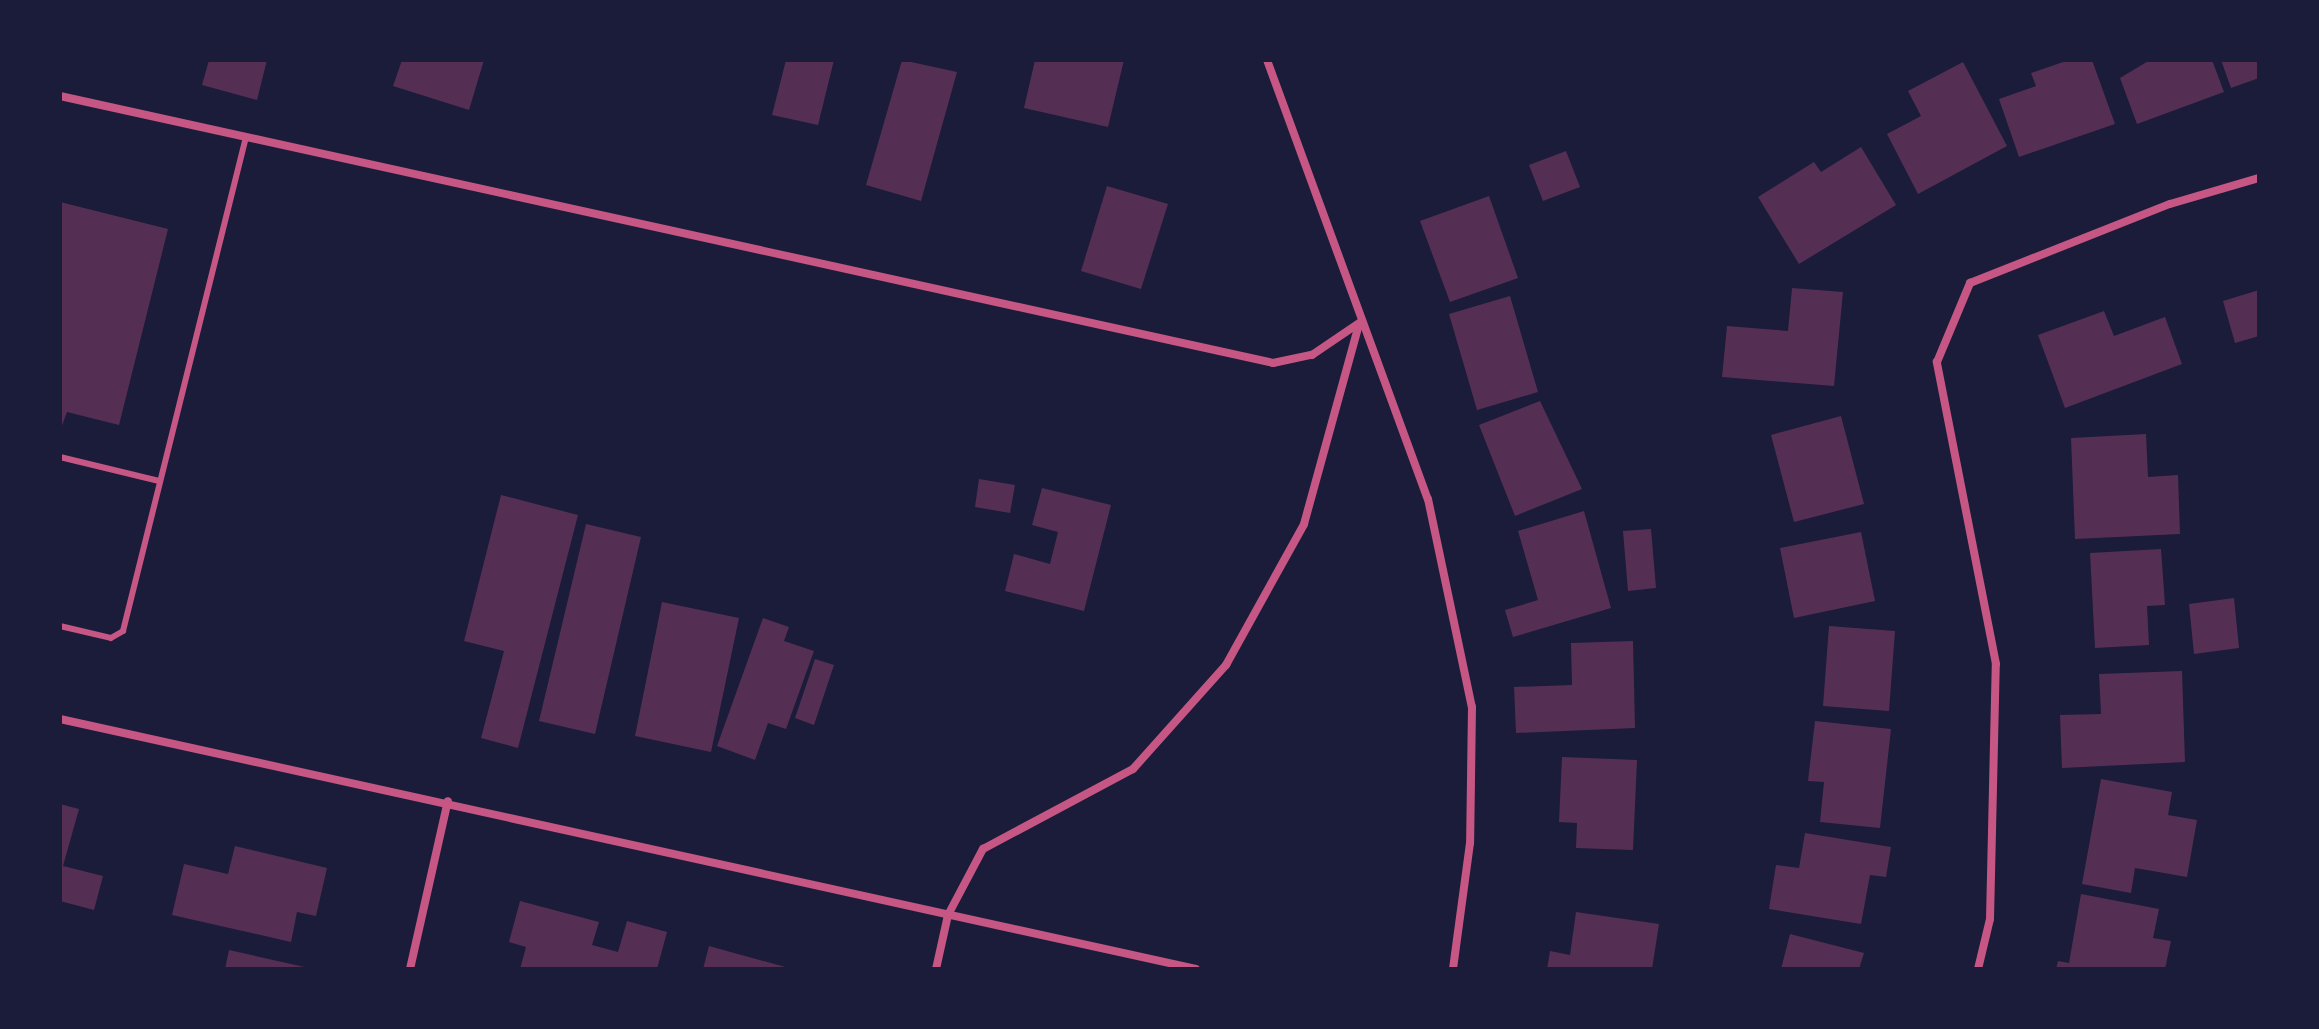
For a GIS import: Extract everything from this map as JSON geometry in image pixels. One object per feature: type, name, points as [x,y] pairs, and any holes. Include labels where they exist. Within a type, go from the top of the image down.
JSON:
[{"type":"street","points":[[1267,60],[1359,323],[1428,499],[1472,707],[1470,843],[1453,969]]},
{"type":"street","points":[[60,96],[1273,363],[1312,355],[1359,323]]},
{"type":"street","points":[[1978,969],[1990,919],[1996,664],[1937,362],[1970,283],[2259,178]]},
{"type":"street","points":[[936,969],[948,915],[983,849],[1133,769],[1226,665],[1304,524],[1359,323]]},
{"type":"street","points":[[60,719],[448,801],[1196,969]]},
{"type":"street","points":[[410,969],[448,801]]},
{"type":"lane","points":[[60,626],[111,638],[123,631],[246,137]]},
{"type":"lane","points":[[60,457],[159,481]]},
{"type":"building","points":[[209,60],[267,60],[257,100],[202,85]]},
{"type":"building","points":[[402,60],[484,60],[469,110],[393,86]]},
{"type":"building","points":[[786,60],[834,60],[818,125],[772,115]]},
{"type":"building","points":[[902,60],[957,72],[921,201],[866,185]]},
{"type":"building","points":[[1035,60],[1124,60],[1108,127],[1024,108]]},
{"type":"building","points":[[2069,60],[2092,60],[2115,124],[2019,157],[1999,99],[2036,86],[2031,73]]},
{"type":"building","points":[[2150,60],[2212,60],[2224,92],[2137,124],[2120,78]]},
{"type":"building","points":[[2221,60],[2259,60],[2259,78],[2231,88]]},
{"type":"building","points":[[1963,62],[2007,146],[1918,194],[1887,134],[1921,116],[1908,91]]},
{"type":"building","points":[[1861,147],[1896,205],[1799,264],[1758,197],[1814,162],[1821,172]]},
{"type":"building","points":[[1566,151],[1580,187],[1543,201],[1529,165]]},
{"type":"building","points":[[1107,186],[1168,204],[1141,289],[1081,271]]},
{"type":"building","points":[[1489,196],[1518,278],[1450,302],[1420,221]]},
{"type":"building","points":[[60,202],[168,229],[119,425],[67,412],[60,431]]},
{"type":"building","points":[[1792,288],[1843,292],[1834,386],[1722,377],[1727,326],[1788,331]]},
{"type":"building","points":[[2259,290],[2259,336],[2235,343],[2223,301]]},
{"type":"building","points":[[1510,296],[1538,392],[1477,410],[1449,314]]},
{"type":"building","points":[[2104,311],[2114,336],[2165,317],[2182,364],[2065,408],[2038,335]]},
{"type":"building","points":[[1540,401],[1582,489],[1515,516],[1479,425]]},
{"type":"building","points":[[1841,416],[1864,504],[1794,522],[1771,435]]},
{"type":"building","points":[[2146,434],[2148,477],[2178,475],[2180,534],[2075,539],[2071,438]]},
{"type":"building","points":[[979,479],[1015,485],[1010,513],[975,507]]},
{"type":"building","points":[[1042,488],[1111,505],[1084,611],[1005,591],[1014,554],[1050,564],[1058,532],[1032,525]]},
{"type":"building","points":[[501,495],[578,515],[518,748],[481,738],[504,651],[464,641]]},
{"type":"building","points":[[1584,511],[1611,608],[1513,637],[1505,610],[1538,600],[1518,531]]},
{"type":"building","points":[[586,524],[641,537],[595,734],[539,721]]},
{"type":"building","points":[[1651,529],[1656,588],[1628,591],[1623,531]]},
{"type":"building","points":[[1861,532],[1875,601],[1794,618],[1780,548]]},
{"type":"building","points":[[2161,549],[2165,605],[2147,606],[2149,645],[2095,648],[2090,553]]},
{"type":"building","points":[[2234,598],[2239,648],[2194,654],[2189,604]]},
{"type":"building","points":[[662,602],[739,618],[711,752],[635,736]]},
{"type":"building","points":[[763,618],[789,627],[784,641],[814,651],[786,729],[768,723],[755,760],[717,746]]},
{"type":"building","points":[[1829,626],[1895,631],[1889,711],[1823,706]]},
{"type":"building","points":[[1633,641],[1635,728],[1516,733],[1514,687],[1572,685],[1571,643]]},
{"type":"building","points":[[815,659],[834,665],[814,725],[795,718]]},
{"type":"building","points":[[2182,671],[2185,762],[2062,768],[2060,715],[2101,714],[2099,674]]},
{"type":"building","points":[[1815,721],[1891,729],[1880,828],[1820,822],[1824,782],[1808,781]]},
{"type":"building","points":[[1562,757],[1637,760],[1633,850],[1576,848],[1577,823],[1559,822]]},
{"type":"building","points":[[2101,779],[2172,792],[2168,815],[2197,820],[2187,877],[2135,868],[2131,893],[2082,884]]},
{"type":"building","points":[[60,804],[79,809],[63,866],[103,876],[94,910],[60,901]]},
{"type":"building","points":[[1805,833],[1891,847],[1886,877],[1870,875],[1861,924],[1769,909],[1776,865],[1799,868]]},
{"type":"building","points":[[235,846],[327,868],[316,916],[297,912],[291,942],[172,915],[184,864],[228,874]]},
{"type":"building","points":[[2081,894],[2159,909],[2153,938],[2171,941],[2165,969],[2056,969],[2058,961],[2069,963]]},
{"type":"building","points":[[520,901],[599,922],[592,945],[618,952],[627,921],[667,932],[657,969],[520,969],[526,947],[509,942]]},
{"type":"building","points":[[1576,912],[1659,924],[1652,969],[1547,969],[1550,951],[1570,955]]},
{"type":"building","points":[[1790,934],[1864,953],[1859,969],[1781,969]]},
{"type":"building","points":[[709,946],[789,968],[703,969]]},
{"type":"building","points":[[229,950],[309,968],[309,969],[225,969]]}]
